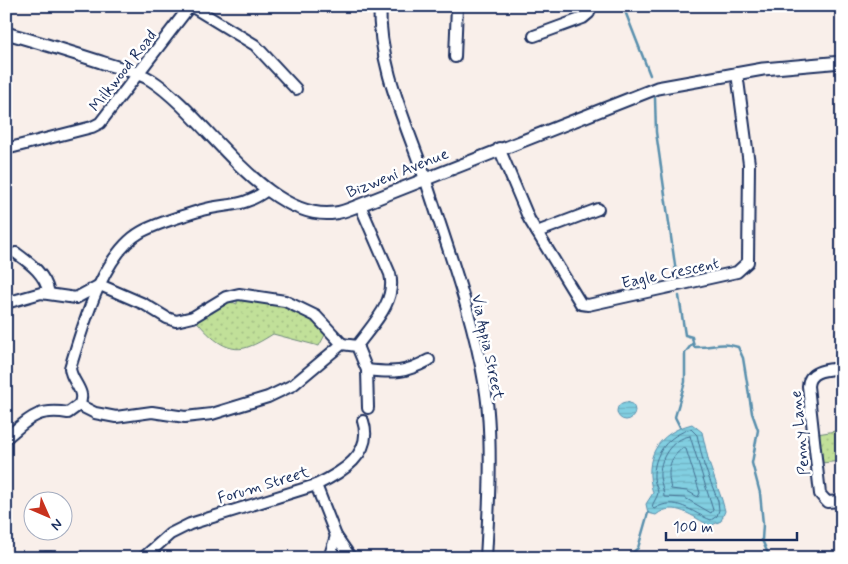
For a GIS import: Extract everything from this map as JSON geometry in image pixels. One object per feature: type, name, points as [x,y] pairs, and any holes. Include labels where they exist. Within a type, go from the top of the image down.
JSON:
[{"type":"street","name":"Milkwood Road","points":[[6,149],[96,126],[102,121],[191,6]]},
{"type":"street","points":[[191,6],[255,45],[296,89]]},
{"type":"street","points":[[380,6],[381,41],[386,63],[425,178]]},
{"type":"street","points":[[456,57],[457,6]]},
{"type":"street","points":[[534,36],[583,18],[589,13],[590,6]]},
{"type":"street","name":"Bizweni Avenue","points":[[6,33],[66,50],[151,80],[172,96],[266,190],[300,209],[335,213],[360,205],[643,92],[737,73],[802,64],[842,62]]},
{"type":"street","name":"Eagle Crescent","points":[[499,148],[519,197],[537,232],[577,300],[584,305],[740,271],[746,265],[748,258],[749,164],[737,73]]},
{"type":"street","name":"Via Appia Street","points":[[425,178],[466,305],[485,386],[488,440],[486,558]]},
{"type":"street","points":[[6,438],[29,418],[41,412],[51,410],[68,413],[79,406],[81,393],[70,374],[70,368],[100,285],[116,255],[128,241],[142,231],[208,209],[246,203],[266,190]]},
{"type":"street","points":[[356,346],[387,304],[392,286],[390,274],[360,205]]},
{"type":"street","points":[[537,232],[598,209]]},
{"type":"street","points":[[16,253],[40,273],[47,282],[49,293]]},
{"type":"street","points":[[6,302],[41,293],[76,298],[100,285]]},
{"type":"street","points":[[100,285],[144,304],[167,318],[176,321],[193,317],[221,299],[239,294],[285,301],[308,311],[325,323],[342,344],[356,346]]},
{"type":"street","points":[[79,406],[101,415],[116,417],[152,412],[186,417],[212,414],[268,397],[293,386],[342,344]]},
{"type":"street","points":[[356,346],[367,370],[368,408]]},
{"type":"street","points":[[367,370],[399,373],[410,370],[429,360]]},
{"type":"street","name":"Penny Lane","points":[[842,368],[814,373],[810,378],[808,386],[820,494],[827,502],[842,501]]},
{"type":"street","name":"Forum Street","points":[[144,558],[170,534],[190,524],[316,485],[334,476],[358,456],[366,440],[363,421]]},
{"type":"street","points":[[316,485],[336,536],[351,558]]},
{"type":"street","points":[[329,558],[336,536]]},
{"type":"street","points":[[41,558],[79,558]]},
{"type":"green space","points":[[239,297],[273,302],[272,306],[278,301],[307,312],[326,333],[319,346],[273,334],[258,343],[240,349],[225,346],[211,337],[195,319],[227,300],[237,304]]},
{"type":"green space","points":[[842,430],[842,461],[821,463],[817,434]]},
{"type":"water","points":[[626,402],[632,405],[635,411],[632,417],[626,420],[620,417],[617,411],[620,405]]},
{"type":"water","points":[[692,424],[702,432],[709,463],[725,511],[721,521],[710,526],[677,510],[670,509],[656,515],[648,513],[646,504],[653,493],[650,469],[656,449],[670,434]]},
{"type":"waterway","points":[[623,6],[650,75]]},
{"type":"waterway","points":[[655,98],[656,132],[677,279]]},
{"type":"waterway","points":[[679,296],[685,335],[692,337],[694,347],[731,345],[738,347],[743,358],[752,413],[758,430],[752,463],[760,493],[763,524],[762,540],[770,558]]},
{"type":"waterway","points":[[680,427],[675,417],[685,382],[685,353],[692,344]]},
{"type":"waterway","points":[[627,558],[638,548],[648,513]]}]
